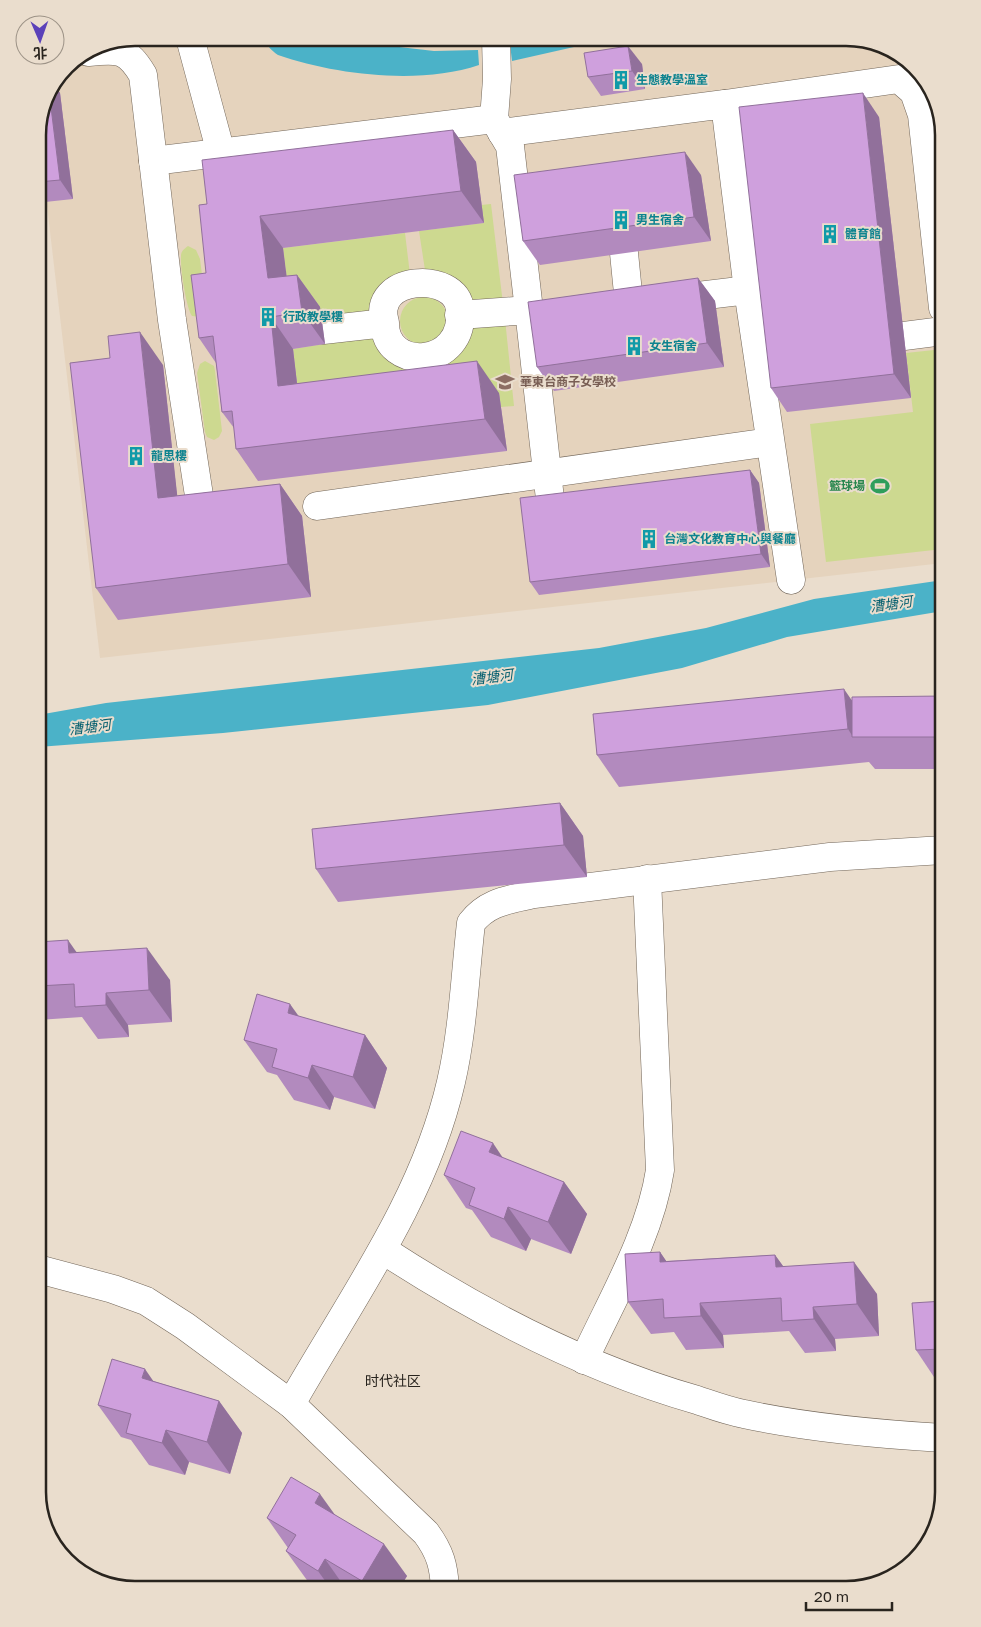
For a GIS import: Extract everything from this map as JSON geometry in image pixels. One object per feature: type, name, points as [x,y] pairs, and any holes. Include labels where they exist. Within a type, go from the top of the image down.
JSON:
[{"type":"street","points":[[192,46],[220,153]]},
{"type":"street","points":[[496,46],[498,126],[510,146],[551,508]]},
{"type":"street","points":[[114,49],[133,58],[143,75],[172,320],[204,528]]},
{"type":"street","points":[[153,162],[220,153],[725,104],[818,103],[899,79],[914,92],[922,115],[935,229]]},
{"type":"street","points":[[725,104],[748,290],[791,580]]},
{"type":"street","points":[[624,253],[630,309]]},
{"type":"street","points":[[411,283],[432,284],[450,292],[460,308],[456,338],[447,350],[419,359],[406,355],[392,345],[385,330],[385,323],[384,307],[389,296],[395,290],[411,283]]},
{"type":"street","points":[[602,308],[630,309],[748,290]]},
{"type":"street","points":[[459,315],[557,313]]},
{"type":"street","points":[[323,330],[385,323]]},
{"type":"street","points":[[904,336],[935,333]]},
{"type":"street","points":[[317,506],[770,442]]},
{"type":"street","points":[[291,1404],[328,1339],[384,1250],[433,1142],[451,1082],[460,1030],[471,923],[480,911],[496,903],[534,894],[830,857],[935,851]]},
{"type":"street","points":[[584,1360],[640,1237],[656,1197],[660,1170],[647,879]]},
{"type":"street","points":[[384,1250],[438,1286],[497,1318],[584,1360],[660,1390],[743,1414],[823,1427],[935,1437]]},
{"type":"street","points":[[46,1271],[113,1289],[146,1301],[185,1326],[291,1404],[426,1533],[438,1548],[444,1567],[445,1581]]},
{"type":"shaded area","name":"華東台商子女學校","points":[[135,46],[852,46],[885,55],[904,68],[920,86],[932,112],[935,135],[935,564],[100,658],[46,197],[46,129],[49,112],[55,96],[68,77],[91,58],[118,48]]},
{"type":"green space","points":[[491,204],[503,304],[460,308],[427,283],[419,231],[483,223],[481,205]]},
{"type":"green space","points":[[405,233],[411,283],[384,307],[322,324],[291,310],[283,248]]},
{"type":"green space","points":[[188,246],[196,250],[200,259],[206,307],[201,317],[192,316],[184,287],[181,254]]},
{"type":"green space","points":[[419,297],[429,297],[438,301],[444,307],[448,321],[444,335],[438,341],[429,345],[419,345],[410,341],[404,335],[400,326],[400,316],[404,307],[410,301]]},
{"type":"green space","points":[[505,319],[514,406],[501,407],[499,394],[439,401],[440,353],[458,331]]},
{"type":"green space","points":[[385,330],[401,353],[425,402],[301,418],[293,349],[324,344],[324,337]]},
{"type":"green space","name":"籃球場","points":[[935,350],[935,550],[826,562],[810,424],[913,412],[906,353]]},
{"type":"green space","points":[[205,361],[214,366],[222,431],[219,437],[214,440],[207,437],[205,432],[197,373],[200,364]]},
{"type":"water","points":[[269,46],[391,46],[434,51],[478,50],[479,65],[431,75],[378,75],[326,68],[301,62],[278,55]]},
{"type":"water","points":[[510,46],[581,46],[574,47],[512,61]]},
{"type":"water","name":"漕塘河","points":[[935,581],[935,612],[787,637],[682,668],[488,705],[223,733],[46,746],[46,714],[106,703],[599,648],[706,628],[814,599]]},
{"type":"building","points":[[628,46],[632,71],[588,77],[584,53]]},
{"type":"building","name":"體育館","points":[[863,93],[894,374],[771,388],[739,107]]},
{"type":"building","points":[[51,107],[60,180],[46,181],[46,129]]},
{"type":"building","points":[[453,130],[461,191],[260,216],[268,278],[297,275],[302,312],[271,317],[278,386],[477,361],[485,419],[236,449],[232,411],[222,412],[213,336],[199,338],[191,275],[206,273],[199,205],[207,204],[202,160]]},
{"type":"building","points":[[685,152],[694,217],[523,241],[514,175]]},
{"type":"building","points":[[698,278],[707,343],[537,367],[528,302]]},
{"type":"building","name":"龍思樓","points":[[140,332],[158,498],[280,484],[288,564],[96,588],[70,363],[110,358],[108,336]]},
{"type":"building","name":"台灣文化教育中心與餐廳","points":[[750,470],[761,554],[530,582],[520,498]]},
{"type":"building","points":[[844,689],[848,729],[597,755],[593,714]]},
{"type":"building","points":[[935,696],[935,737],[852,737],[852,697]]},
{"type":"building","points":[[560,803],[564,845],[316,869],[312,829]]},
{"type":"building","points":[[68,940],[69,953],[147,948],[149,990],[106,993],[106,1005],[75,1007],[74,984],[46,986],[46,941]]},
{"type":"building","points":[[257,994],[290,1004],[288,1013],[365,1035],[353,1077],[312,1065],[308,1078],[272,1067],[277,1049],[244,1040]]},
{"type":"building","points":[[461,1131],[493,1143],[489,1152],[564,1182],[548,1222],[508,1207],[504,1219],[469,1205],[475,1188],[444,1175]]},
{"type":"building","points":[[660,1252],[660,1262],[775,1255],[776,1267],[854,1262],[857,1304],[813,1307],[814,1319],[782,1321],[781,1298],[700,1303],[701,1316],[664,1318],[663,1299],[628,1302],[625,1254]]},
{"type":"building","points":[[935,1302],[935,1349],[916,1350],[912,1303]]},
{"type":"building","points":[[112,1359],[145,1369],[142,1378],[219,1401],[207,1442],[166,1430],[162,1443],[126,1433],[131,1414],[98,1405]]},
{"type":"building","points":[[291,1477],[320,1494],[315,1503],[384,1544],[362,1581],[325,1559],[318,1571],[286,1551],[296,1535],[267,1518]]},
{"type":"place","name":"生態教學溫室","points":[[621,80]]},
{"type":"place","name":"男生宿舍","points":[[621,220]]},
{"type":"place","name":"體育館","points":[[830,234]]},
{"type":"place","name":"行政教學樓","points":[[268,317]]},
{"type":"place","name":"女生宿舍","points":[[634,346]]},
{"type":"place","name":"華東台商子女學校","points":[[505,382]]},
{"type":"place","name":"龍思樓","points":[[136,456]]},
{"type":"place","name":"籃球場","points":[[880,486]]},
{"type":"place","name":"台灣文化教育中心與餐廳","points":[[649,539]]},
{"type":"district","name":"时代社区","points":[[393,1381]]}]
